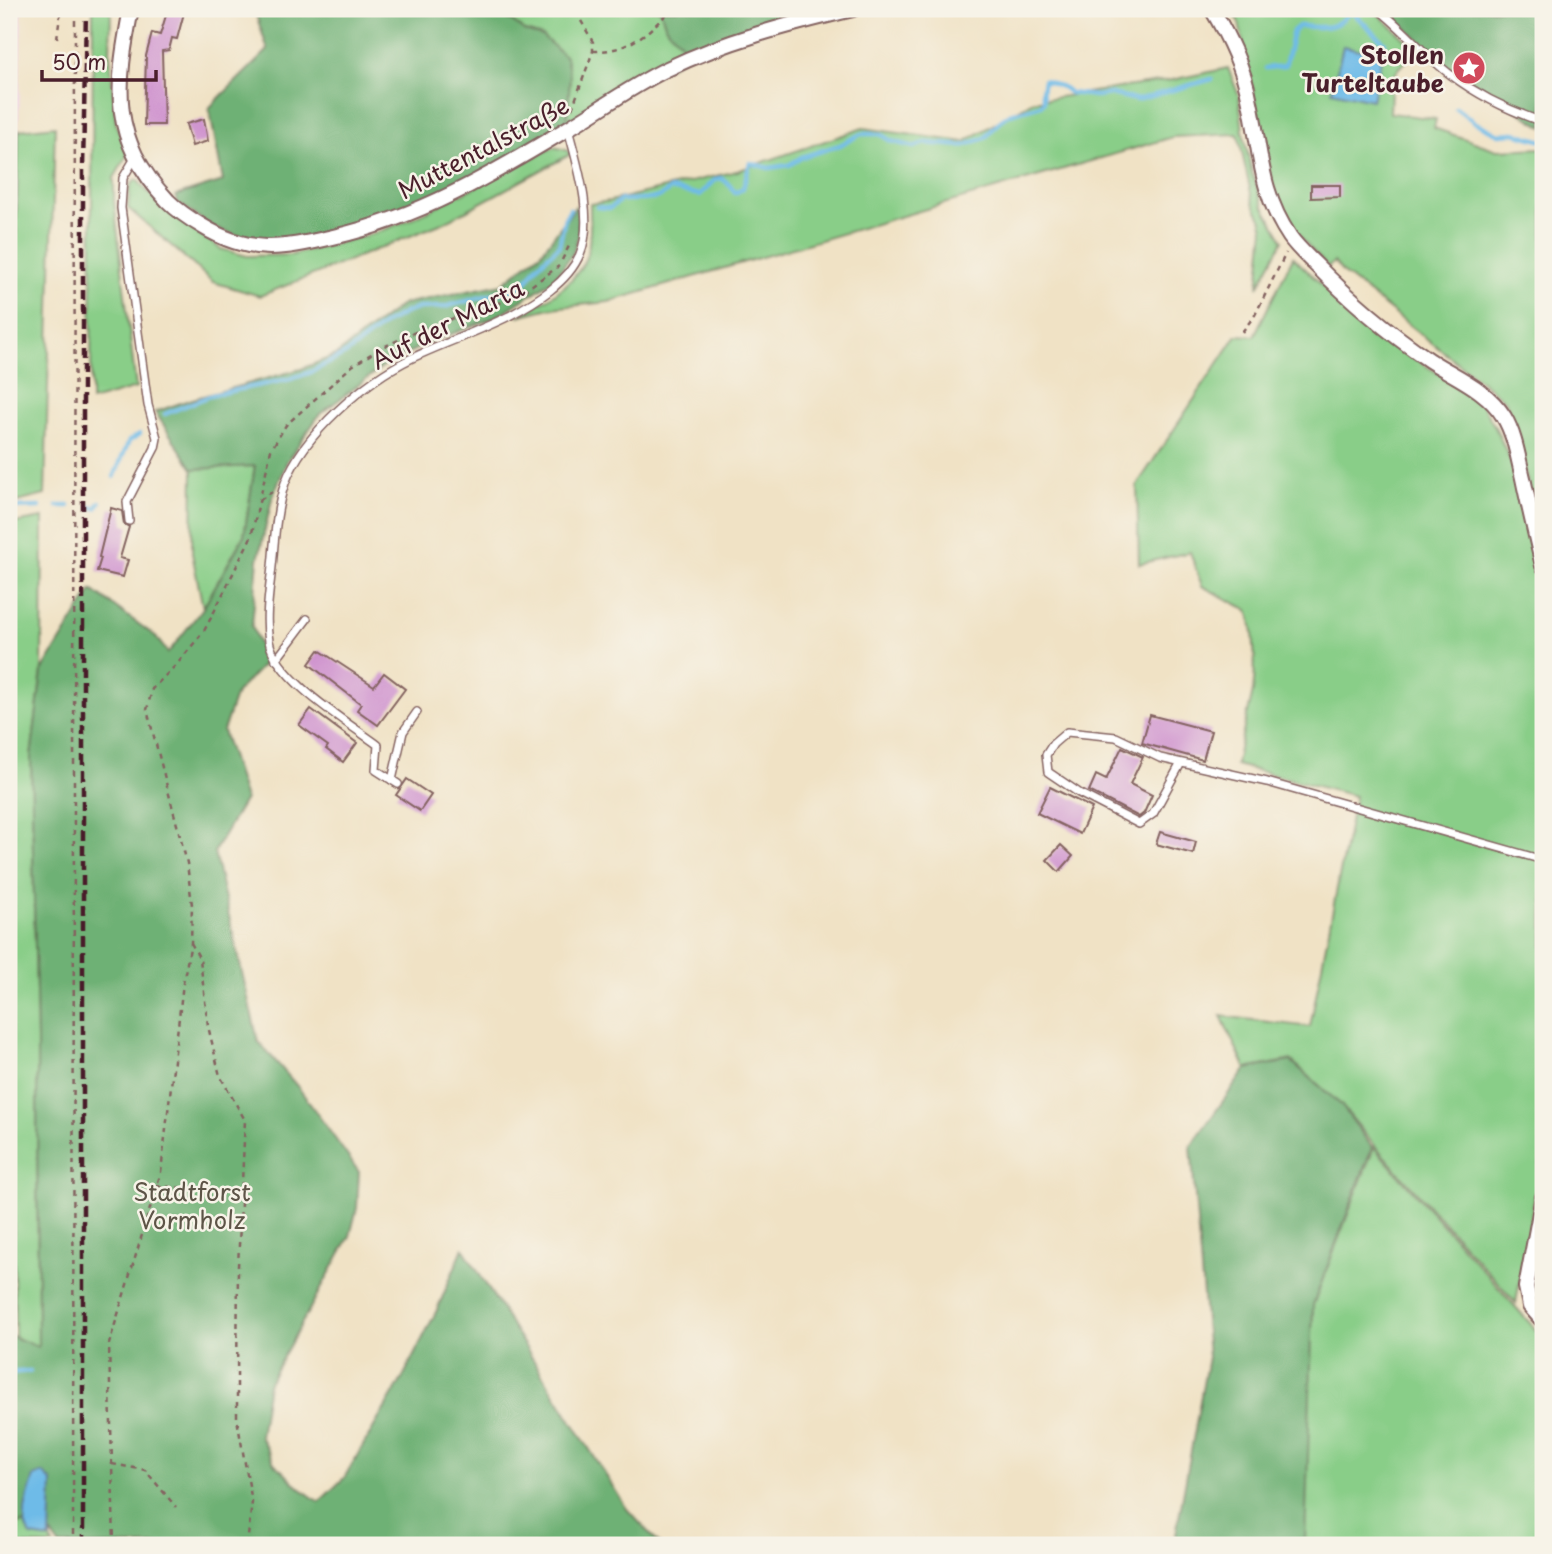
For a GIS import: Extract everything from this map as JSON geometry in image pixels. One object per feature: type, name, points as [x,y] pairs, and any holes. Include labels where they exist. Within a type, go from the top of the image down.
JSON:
[{"type":"street","name":"Muttentalstraße","points":[[131,9],[121,63],[119,92],[126,131],[136,156],[172,205],[197,224],[240,245],[256,248],[285,247],[351,233],[409,214],[471,184],[639,85],[692,58],[766,33],[853,9]]},
{"type":"street","points":[[1212,9],[1240,65],[1250,99],[1270,202],[1293,241],[1326,276],[1384,328],[1492,401],[1514,440],[1543,566]]},
{"type":"street","points":[[1543,1197],[1526,1287],[1530,1306],[1543,1321]]},
{"type":"lane","points":[[9,15],[10,9]]},
{"type":"lane","points":[[1378,9],[1450,75],[1516,113],[1543,122]]},
{"type":"lane","points":[[9,121],[12,135],[9,240]]},
{"type":"lane","name":"Auf der Marta","points":[[417,712],[403,732],[395,782],[376,770],[378,746],[294,681],[276,660],[268,639],[268,626],[272,565],[285,483],[320,429],[366,387],[412,358],[517,311],[544,295],[568,272],[580,254],[585,231],[582,186],[570,128]]},
{"type":"lane","points":[[130,521],[127,502],[155,448],[157,438],[148,405],[121,208],[123,178],[136,156]]},
{"type":"lane","points":[[276,660],[307,619]]},
{"type":"lane","points":[[1181,764],[1153,814],[1139,824],[1079,793],[1048,772],[1046,755],[1053,744],[1067,732],[1116,737],[1160,758],[1267,782],[1543,860]]},
{"type":"path","points":[[57,38],[61,9]]},
{"type":"path","points":[[73,1545],[75,9]]},
{"type":"path","points":[[593,51],[612,51],[637,40],[672,9]]},
{"type":"path","points":[[570,128],[571,112],[593,51],[593,43],[580,19]]},
{"type":"path","points":[[1242,332],[1255,316],[1293,241]]},
{"type":"path","points":[[191,943],[200,959],[208,1026],[220,1076],[245,1120],[237,1419],[252,1502],[247,1545]]},
{"type":"path","points":[[114,1545],[109,1344],[161,1172]]},
{"type":"path","points":[[156,1186],[183,1188]]},
{"type":"path","points":[[112,1464],[145,1470],[176,1507]]},
{"type":"shaded area","points":[[9,9],[22,9],[9,459]]},
{"type":"green space","points":[[93,9],[111,9],[110,55],[116,124],[128,154],[114,178],[114,201],[136,388],[91,401]]},
{"type":"green space","points":[[254,9],[494,9],[525,31],[542,36],[566,57],[570,76],[567,124],[468,180],[380,218],[302,239],[258,242],[214,228],[177,202],[175,196],[223,181],[209,108],[268,50]]},
{"type":"green space","points":[[494,9],[660,9],[666,27],[691,54],[567,124],[570,76],[542,36],[525,31]]},
{"type":"green space","points":[[660,9],[825,9],[691,54],[666,27]]},
{"type":"green space","points":[[1233,9],[1368,9],[1379,15],[1418,51],[1396,72],[1392,84],[1390,113],[1436,119],[1434,128],[1497,150],[1543,148],[1543,541],[1506,401],[1343,273],[1334,262],[1328,267],[1288,219],[1272,184],[1239,23]]},
{"type":"green space","points":[[1386,9],[1543,9],[1543,127],[1450,69]]},
{"type":"green space","points":[[1228,68],[1239,96],[1252,173],[1264,207],[1283,240],[1258,287],[1264,229],[1253,203],[1238,134],[1173,137],[608,302],[550,308],[518,316],[563,288],[583,264],[589,243],[590,204],[737,171],[863,128],[964,142],[1033,101],[1172,80]]},
{"type":"green space","points":[[55,126],[45,495],[9,504],[19,130]]},
{"type":"green space","points":[[554,147],[571,154],[445,222],[260,296],[213,282],[128,208],[130,186],[136,179],[161,206],[221,249],[247,256],[292,255],[376,233],[411,219]]},
{"type":"green space","name":"Stadtforst Vormholz","points":[[576,206],[579,233],[573,253],[552,281],[496,317],[431,342],[389,362],[320,414],[287,461],[272,499],[258,560],[252,626],[266,662],[236,693],[223,731],[245,799],[214,852],[258,1041],[298,1087],[359,1172],[357,1208],[350,1236],[268,1384],[260,1436],[274,1463],[319,1502],[344,1478],[402,1379],[437,1310],[463,1248],[627,1509],[660,1545],[59,1545],[38,1518],[9,1527],[9,1335],[38,1347],[37,1039],[31,757],[42,671],[92,590],[155,636],[168,653],[203,608],[244,536],[255,466],[193,469],[155,412],[301,369],[336,355],[403,304],[502,284],[541,253]]},
{"type":"green space","points":[[1293,257],[1351,313],[1396,347],[1479,399],[1512,464],[1543,604],[1543,1148],[1516,1303],[1341,1105],[1291,1060],[1246,1069],[1221,1016],[1310,1027],[1355,796],[1236,765],[1254,683],[1255,662],[1248,610],[1202,586],[1190,552],[1139,564],[1137,485],[1237,335],[1254,336]]},
{"type":"green space","points":[[255,466],[244,535],[203,608],[192,553],[193,469]]},
{"type":"green space","points":[[43,518],[42,671],[31,757],[37,1039],[38,1348],[15,1338],[9,914],[9,524]]},
{"type":"green space","points":[[1291,1061],[1341,1105],[1372,1147],[1313,1305],[1305,1543],[1174,1545],[1208,1357],[1191,1146],[1246,1069]]},
{"type":"green space","points":[[1374,1147],[1543,1338],[1543,1545],[1304,1545],[1313,1305]]},
{"type":"green space","points":[[38,1518],[53,1545],[9,1545],[9,1527]]},
{"type":"water","points":[[1343,46],[1382,55],[1372,100],[1332,91]]},
{"type":"water","points":[[43,1473],[52,1482],[50,1539],[31,1536],[25,1523],[25,1508],[34,1477]]},
{"type":"building","points":[[168,9],[185,9],[177,39],[172,38],[169,50],[162,51],[164,125],[144,125],[146,56],[152,33],[160,35]]},
{"type":"building","points":[[204,119],[208,141],[192,146],[186,124]]},
{"type":"building","points":[[1311,185],[1340,185],[1340,197],[1311,198]]},
{"type":"building","points":[[111,508],[122,511],[124,524],[129,527],[120,558],[128,560],[123,577],[97,571]]},
{"type":"building","points":[[319,650],[374,686],[384,673],[405,689],[378,725],[357,710],[361,704],[309,664]]},
{"type":"building","points":[[311,709],[357,743],[343,762],[326,749],[328,746],[299,725]]},
{"type":"building","points":[[1150,715],[1211,731],[1203,760],[1142,743]]},
{"type":"building","points":[[1122,747],[1143,757],[1130,784],[1152,795],[1144,813],[1139,817],[1089,791],[1096,775],[1106,780]]},
{"type":"building","points":[[407,779],[431,795],[420,811],[396,795]]},
{"type":"building","points":[[1050,787],[1092,808],[1080,834],[1037,813]]},
{"type":"building","points":[[1160,832],[1196,842],[1193,854],[1156,844]]},
{"type":"building","points":[[1061,845],[1073,856],[1059,872],[1047,860]]},
{"type":"waterway","points":[[1266,68],[1285,66],[1293,31],[1299,26],[1328,27],[1345,18],[1351,11],[1385,43]]},
{"type":"waterway","points":[[597,207],[610,208],[621,200],[654,198],[670,189],[700,195],[718,179],[725,181],[735,193],[743,188],[750,163],[769,168],[789,165],[802,157],[840,145],[861,134],[880,134],[891,141],[914,147],[925,143],[963,146],[985,138],[1010,114],[1041,105],[1044,101],[1044,80],[1070,93],[1096,96],[1111,94],[1137,100],[1212,79]]},
{"type":"waterway","points":[[1456,108],[1476,123],[1499,134],[1514,133],[1543,141]]},
{"type":"waterway","points":[[165,414],[212,395],[311,372],[347,353],[386,323],[407,312],[419,308],[444,307],[517,288],[526,282],[538,265],[559,246],[565,218],[570,209]]},
{"type":"waterway","points":[[114,477],[129,441],[140,434]]},
{"type":"waterway","points":[[91,507],[96,508],[100,502]]},
{"type":"waterway","points":[[57,506],[69,506]]},
{"type":"waterway","points":[[9,508],[40,507]]},
{"type":"waterway","points":[[9,1373],[30,1371]]},
{"type":"railway","points":[[83,1545],[83,169],[86,9]]},
{"type":"place","name":"Stollen Turteltaube","points":[[1469,68]]}]
